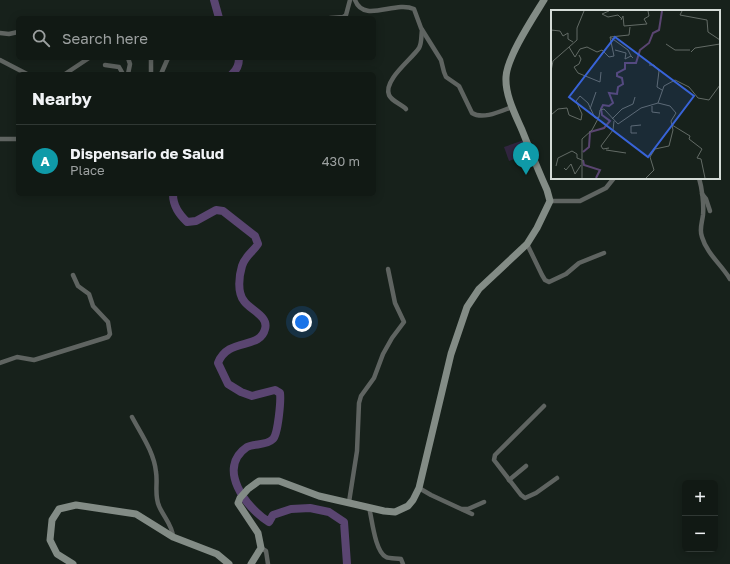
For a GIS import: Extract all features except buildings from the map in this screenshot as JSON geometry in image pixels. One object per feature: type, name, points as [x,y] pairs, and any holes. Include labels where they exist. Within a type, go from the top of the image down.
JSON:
[{"type":"street","points":[[344,16],[350,0]]},
{"type":"street","points":[[355,0],[359,8],[366,12],[393,8],[413,8],[422,30],[441,60],[446,77],[459,86],[472,113],[475,115],[489,115],[512,107]]},
{"type":"street","points":[[251,564],[261,548],[258,533],[238,503],[243,495],[259,481],[279,481],[319,496],[384,511],[395,512],[401,510],[408,506],[413,500],[419,488],[451,354],[466,307],[479,289],[527,244],[537,228],[550,201],[547,190],[512,107],[506,88],[508,67],[520,42],[544,0]]},
{"type":"street","points":[[406,109],[389,95],[389,90],[394,76],[419,48],[422,40],[422,30]]},
{"type":"street","points":[[0,33],[8,34],[16,32]]},
{"type":"street","points":[[0,60],[23,72]]},
{"type":"street","points":[[67,72],[86,60]]},
{"type":"street","points":[[128,72],[130,64],[129,60]]},
{"type":"street","points":[[151,60],[151,72]]},
{"type":"street","points":[[162,72],[167,60]]},
{"type":"street","points":[[105,65],[119,67],[122,72]]},
{"type":"street","points":[[0,139],[16,139]]},
{"type":"street","points":[[550,201],[580,201],[606,188],[613,179]]},
{"type":"street","points":[[699,179],[703,215],[701,236],[708,251],[724,269],[730,279]]},
{"type":"street","points":[[702,194],[706,199],[710,211]]},
{"type":"street","points":[[527,244],[542,275],[545,280],[549,282],[566,274],[579,263],[604,253]]},
{"type":"street","points":[[349,502],[357,451],[359,403],[361,396],[374,378],[381,359],[392,338],[404,322],[395,303],[388,269]]},
{"type":"street","points":[[724,269],[730,269]]},
{"type":"street","points":[[0,363],[17,357],[34,360],[108,337],[110,334],[108,322],[94,306],[89,294],[78,286],[73,275]]},
{"type":"street","points":[[544,406],[495,455],[494,460],[521,495],[525,498],[536,493],[557,478]]},
{"type":"street","points":[[132,417],[150,451],[156,472],[158,505],[169,524],[173,537]]},
{"type":"street","points":[[509,480],[526,466]]},
{"type":"street","points":[[419,488],[472,514]]},
{"type":"street","points":[[460,509],[468,509],[484,502]]},
{"type":"street","points":[[73,564],[57,554],[50,540],[52,520],[59,509],[76,505],[136,514],[173,537],[217,554],[229,564]]},
{"type":"street","points":[[369,507],[377,545],[380,551],[383,556],[388,558],[402,559],[403,564]]},
{"type":"street","points":[[261,548],[266,551],[268,564]]},
{"type":"shaded area","points":[[524,140],[528,154],[509,161],[504,147]]},
{"type":"waterway","points":[[214,0],[218,16]]},
{"type":"waterway","points":[[234,72],[239,60]]},
{"type":"waterway","points":[[173,196],[177,210],[187,222],[196,221],[216,210],[223,211],[255,236],[258,244],[243,263],[239,284],[240,293],[244,301],[262,317],[264,320],[265,329],[257,340],[236,346],[229,350],[223,355],[218,363],[228,384],[241,392],[252,396],[275,390],[280,393],[280,410],[278,424],[273,439],[264,444],[247,447],[238,456],[234,466],[234,476],[238,487],[244,498],[260,516],[269,522],[273,515],[291,509],[310,508],[329,512],[344,522],[347,564]]},
{"type":"place","name":"Dispensario de Salud","points":[[526,175]]}]
